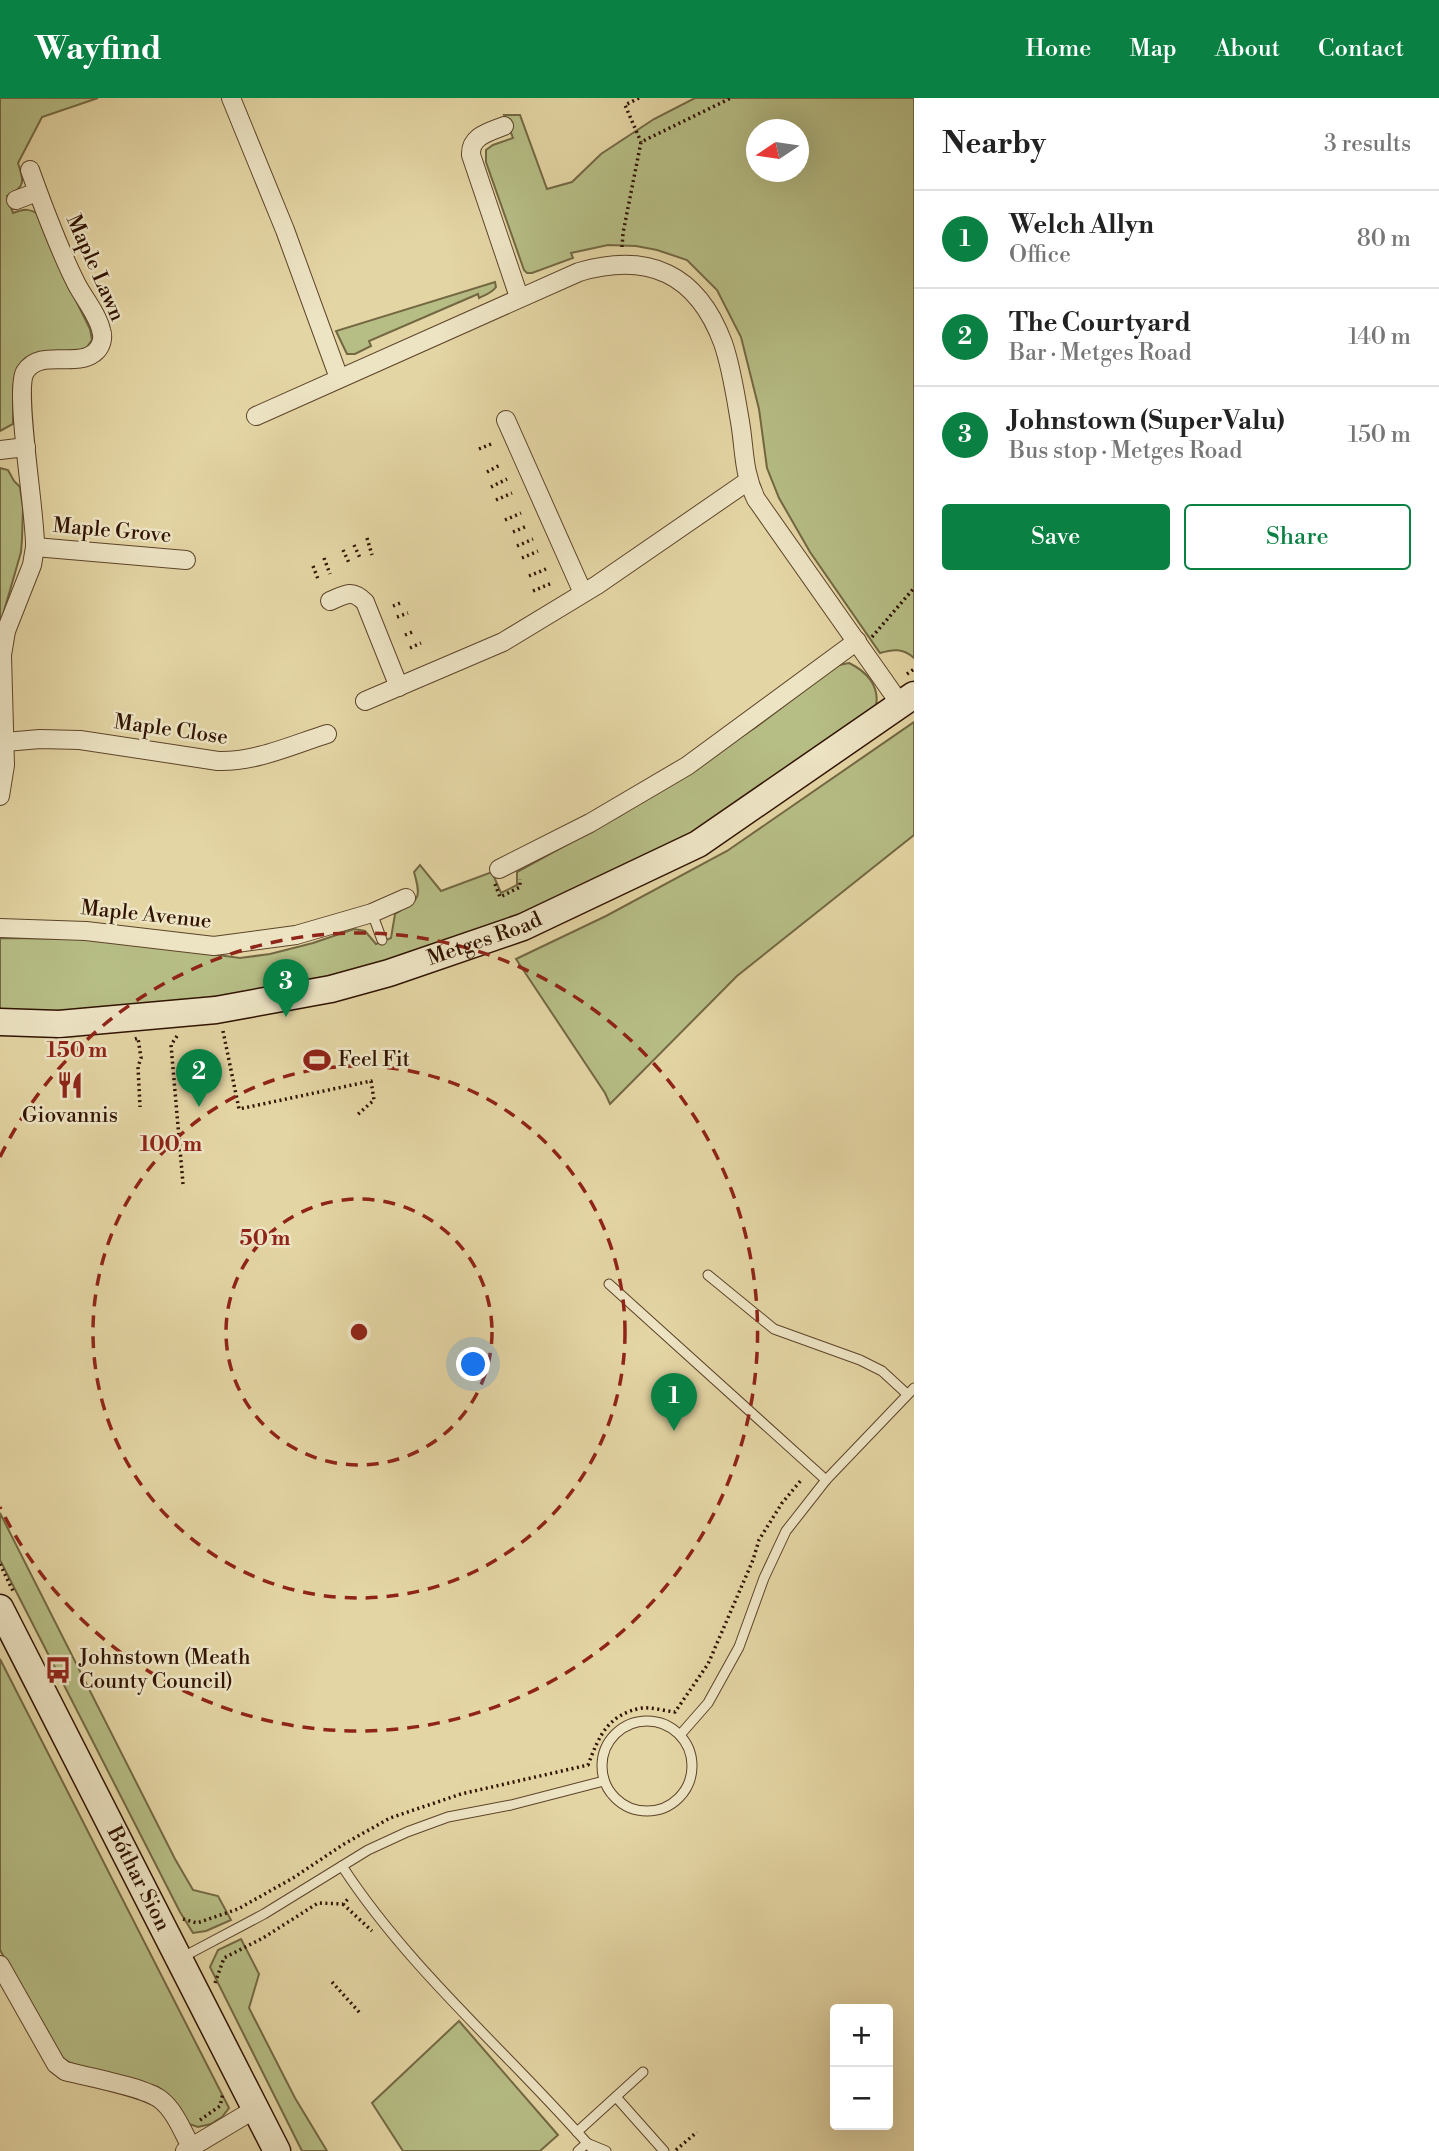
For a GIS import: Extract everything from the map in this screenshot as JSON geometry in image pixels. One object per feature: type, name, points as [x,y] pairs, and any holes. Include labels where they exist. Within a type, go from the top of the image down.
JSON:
[{"type":"street","points":[[231,98],[285,230],[339,378]]},
{"type":"street","points":[[504,126],[479,136],[470,148],[519,297]]},
{"type":"street","name":"Maple Lawn","points":[[26,447],[22,386],[25,373],[34,364],[47,359],[84,358],[96,352],[102,342],[101,328],[60,250],[30,170]]},
{"type":"street","points":[[16,200],[37,192]]},
{"type":"street","points":[[256,416],[579,272],[599,266],[621,264],[639,264],[658,269],[674,276],[691,290],[707,311],[723,342],[740,419],[748,481],[767,517],[859,645],[907,700]]},
{"type":"street","points":[[506,420],[583,593]]},
{"type":"street","points":[[0,450],[26,447],[35,547],[32,565],[6,631],[2,655],[5,765],[0,796]]},
{"type":"street","points":[[365,701],[503,642],[583,593],[748,481]]},
{"type":"street","name":"Maple Grove","points":[[35,547],[186,560]]},
{"type":"street","points":[[330,601],[348,593],[357,594],[365,602],[399,687]]},
{"type":"street","points":[[499,869],[590,823],[687,766],[859,645]]},
{"type":"street","name":"Metges Road","points":[[0,1022],[59,1024],[204,1011],[331,989],[389,973],[523,927],[698,844],[907,700]]},
{"type":"street","name":"Maple Close","points":[[5,742],[79,740],[236,762],[327,734]]},
{"type":"street","name":"Maple Avenue","points":[[0,928],[86,931],[214,946],[296,935],[372,913],[406,898]]},
{"type":"street","name":"Bóthar Sion","points":[[0,1608],[277,2151]]},
{"type":"street","points":[[0,1965],[56,2064],[65,2071],[147,2092],[161,2100],[171,2110],[186,2143],[255,2109]]},
{"type":"lane","points":[[372,913],[382,940]]},
{"type":"lane","points":[[680,1735],[708,1703],[738,1647],[764,1578],[786,1531],[826,1480],[910,1391],[882,1371],[860,1360],[774,1329],[708,1275]]},
{"type":"lane","points":[[609,1284],[826,1480]]},
{"type":"lane","points":[[653,1721],[668,1726],[680,1735],[689,1747],[693,1761],[687,1790],[677,1801],[664,1809],[650,1812],[635,1810],[622,1804],[611,1794],[604,1781],[602,1766],[605,1750],[612,1737],[624,1727],[653,1721]]},
{"type":"lane","points":[[179,1959],[407,1832],[448,1817],[511,1805],[604,1781]]},
{"type":"lane","points":[[342,1866],[358,1891],[398,1940],[594,2151]]},
{"type":"lane","points":[[577,2132],[643,2072]]},
{"type":"lane","points":[[616,2097],[664,2151]]},
{"type":"lane","points":[[578,2151],[587,2143]]},
{"type":"lane","points":[[587,2143],[606,2151]]},
{"type":"path","points":[[621,264],[623,233],[641,142],[625,105],[639,98]]},
{"type":"path","points":[[641,142],[731,98]]},
{"type":"path","points":[[479,449],[491,444]]},
{"type":"path","points":[[487,472],[500,465]]},
{"type":"path","points":[[491,486],[507,479]]},
{"type":"path","points":[[496,500],[512,492]]},
{"type":"path","points":[[505,520],[521,513]]},
{"type":"path","points":[[513,532],[527,526]]},
{"type":"path","points":[[367,538],[372,555]]},
{"type":"path","points":[[517,546],[533,539]]},
{"type":"path","points":[[354,545],[361,560]]},
{"type":"path","points":[[343,550],[350,565]]},
{"type":"path","points":[[522,558],[538,551]]},
{"type":"path","points":[[324,558],[330,573]]},
{"type":"path","points":[[313,566],[318,579]]},
{"type":"path","points":[[529,576],[546,569]]},
{"type":"path","points":[[533,591],[552,583]]},
{"type":"path","points":[[859,645],[914,588]]},
{"type":"path","points":[[393,606],[403,602]]},
{"type":"path","points":[[397,617],[408,613]]},
{"type":"path","points":[[405,635],[415,631]]},
{"type":"path","points":[[410,648],[421,643]]},
{"type":"path","points":[[223,1029],[240,1109],[371,1081],[374,1100],[356,1116]]},
{"type":"path","points":[[126,1039],[138,1038],[141,1058],[138,1067],[140,1107]]},
{"type":"path","points":[[177,1917],[197,1923],[238,1909],[390,1818],[461,1794],[588,1765],[599,1736],[611,1721],[627,1714],[644,1708],[676,1712],[708,1664],[760,1541],[782,1503],[802,1479]]},
{"type":"path","points":[[215,1989],[215,1980],[224,1958],[263,1938],[318,1903],[343,1903],[358,1891]]},
{"type":"path","points":[[332,1982],[360,2013]]},
{"type":"path","points":[[186,2143],[220,2106],[225,2088]]},
{"type":"green space","points":[[0,98],[98,98],[42,117],[18,163],[22,183],[18,190],[7,196],[13,213],[27,210],[39,215],[57,262],[90,329],[92,340],[85,350],[15,377],[13,424],[0,431]]},
{"type":"green space","points":[[695,98],[914,98],[914,658],[898,650],[880,653],[810,552],[779,498],[767,468],[759,409],[741,337],[717,290],[687,260],[636,246],[608,245],[571,253],[573,258],[532,273],[524,270],[486,162],[486,150],[513,138],[504,115],[520,115],[547,189],[572,182],[601,154],[654,119]]},
{"type":"green space","points":[[495,282],[496,287],[488,294],[479,298],[478,294],[369,341],[371,346],[355,354],[347,354],[336,331]]},
{"type":"green space","points":[[0,468],[8,470],[20,487],[23,508],[21,552],[0,625]]},
{"type":"green space","points":[[849,663],[861,670],[874,686],[876,706],[718,821],[557,904],[458,941],[252,998],[0,1015],[0,938],[100,939],[240,958],[270,954],[354,929],[365,931],[376,944],[391,938],[395,914],[417,898],[418,888],[414,872],[420,865],[441,891],[492,872],[501,893],[517,885],[517,872],[621,815],[756,727],[839,665]]},
{"type":"green space","points":[[914,722],[914,835],[737,976],[610,1104],[516,959],[606,916],[727,851]]},
{"type":"green space","points":[[0,1513],[175,1859],[193,1890],[218,1896],[231,1920],[206,1931],[193,1933],[180,1912],[0,1560]]},
{"type":"green space","points":[[0,1659],[229,2108],[211,2124],[198,2127],[189,2124],[173,2100],[158,2087],[64,2060],[0,1950]]},
{"type":"green space","points":[[241,1939],[259,1974],[249,2008],[295,2098],[327,2151],[302,2151],[210,1967],[218,1950]]},
{"type":"green space","points":[[459,2021],[558,2135],[540,2151],[403,2151],[372,2103]]},
{"type":"place","name":"Johnstown (SuperValu)","points":[[286,1017]]},
{"type":"place","name":"Feel Fit","points":[[317,1060]]},
{"type":"place","name":"Giovannis","points":[[70,1085]]},
{"type":"place","name":"The Courtyard","points":[[199,1107]]},
{"type":"place","name":"Welch Allyn","points":[[674,1431]]},
{"type":"place","name":"Johnstown (Meath County Council)","points":[[58,1670]]}]
